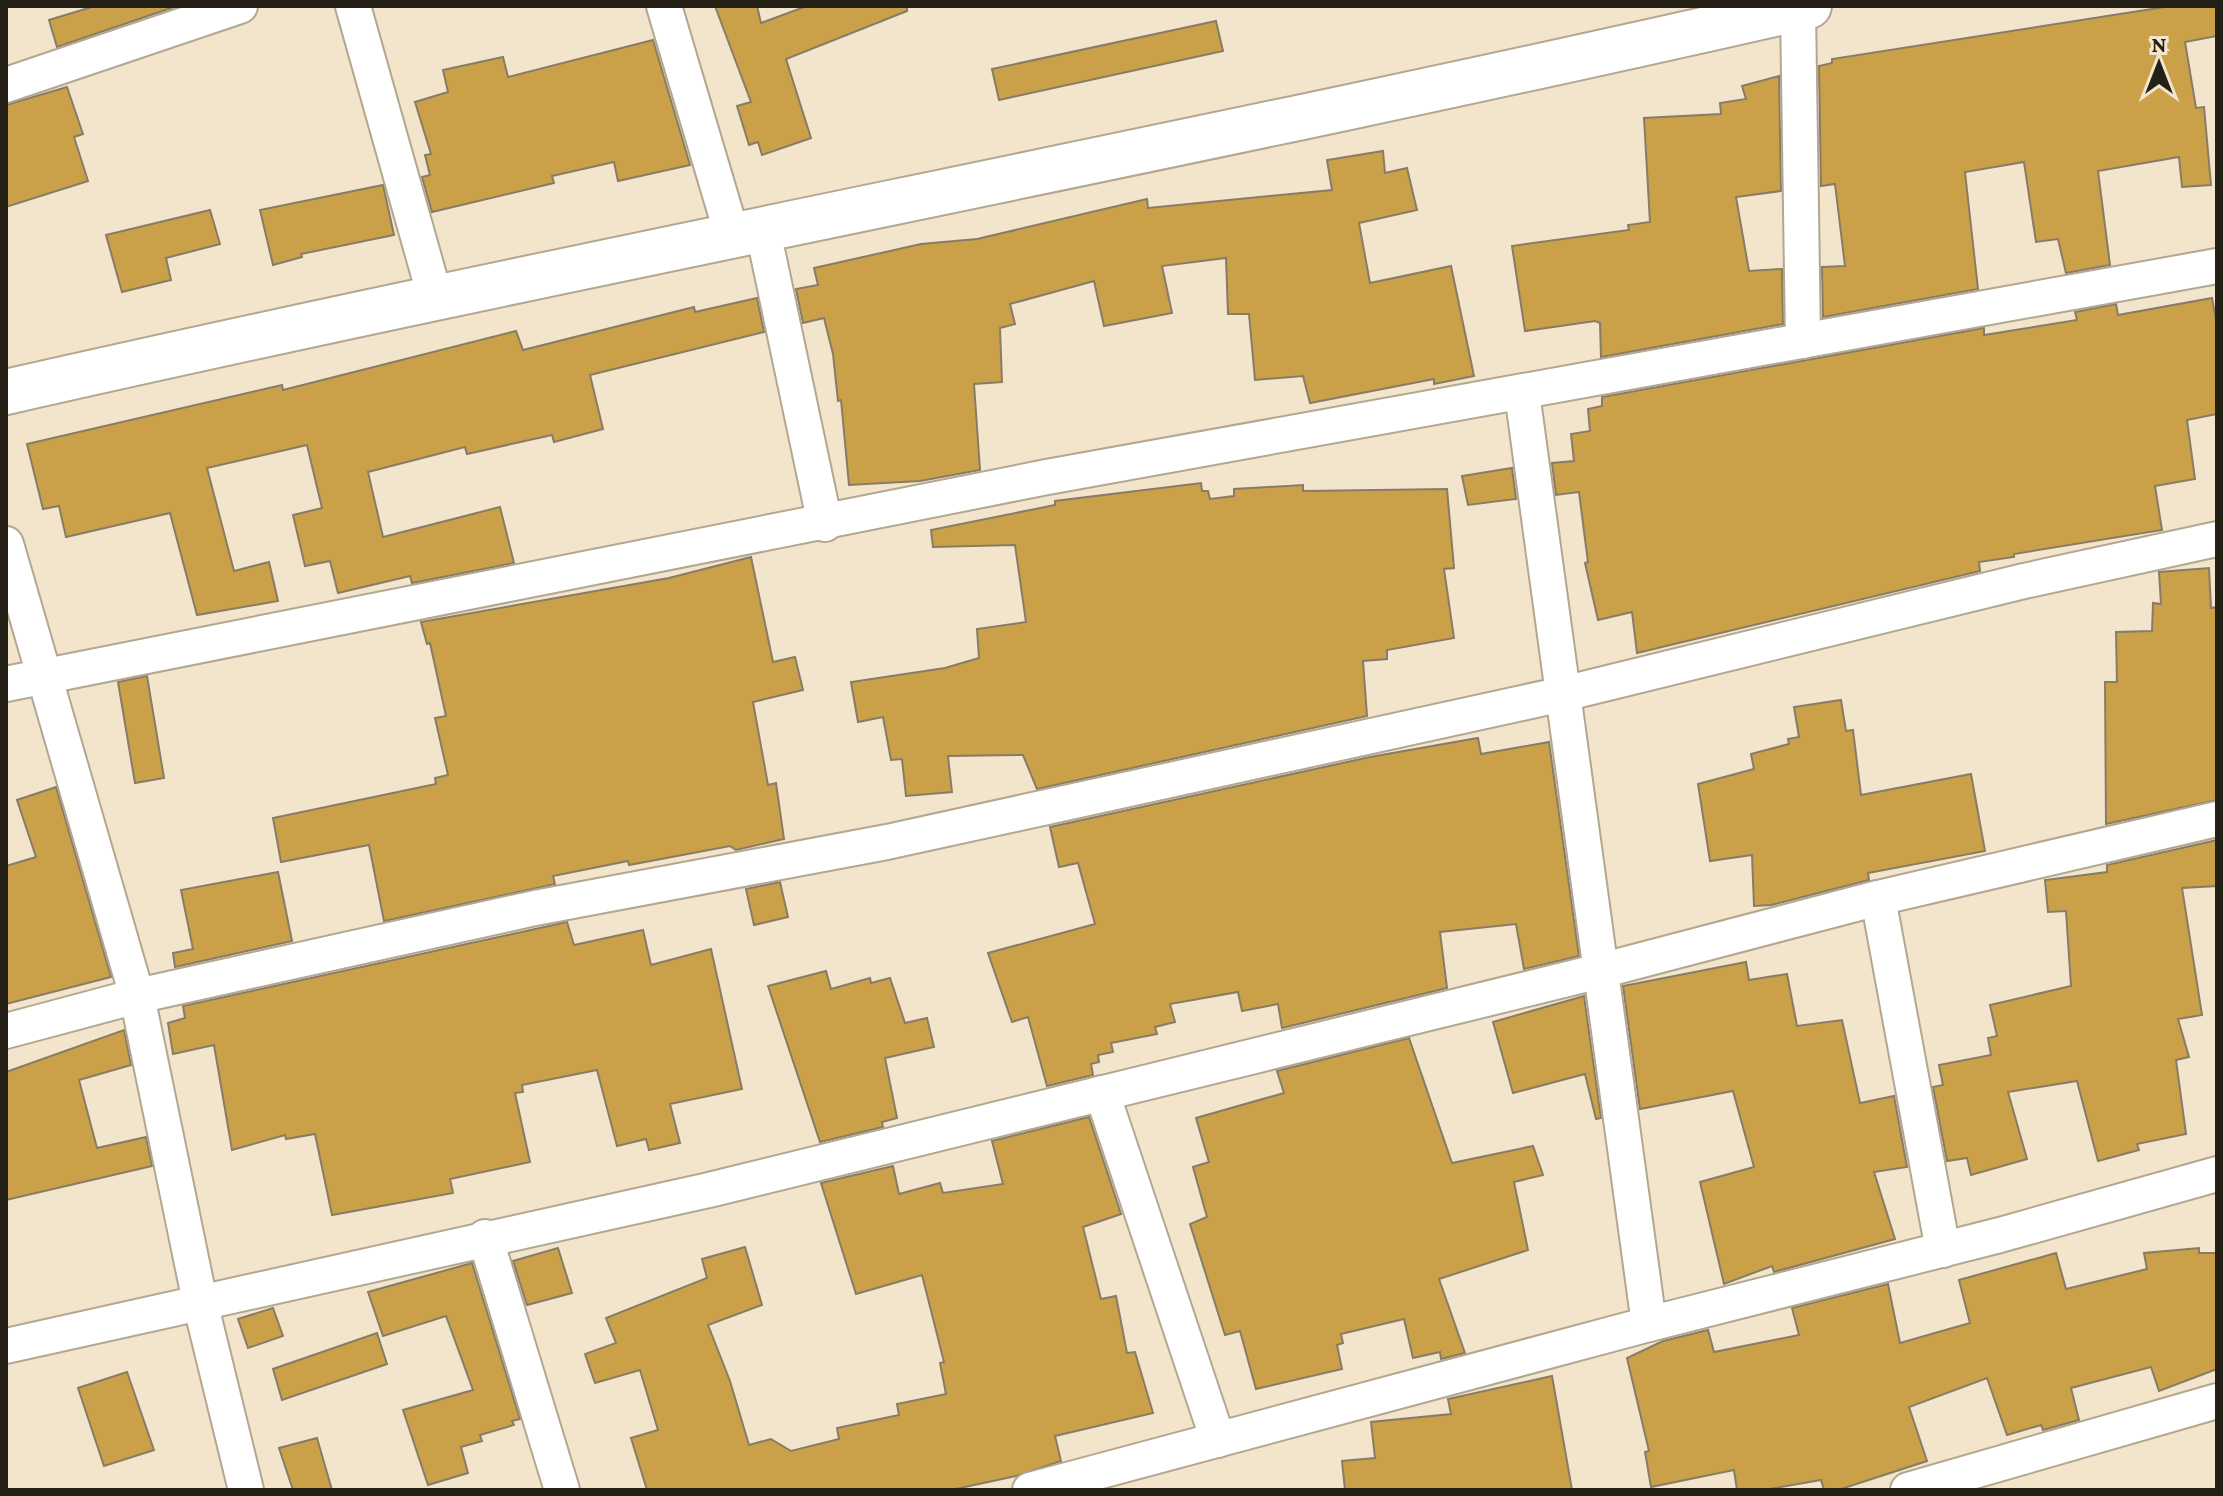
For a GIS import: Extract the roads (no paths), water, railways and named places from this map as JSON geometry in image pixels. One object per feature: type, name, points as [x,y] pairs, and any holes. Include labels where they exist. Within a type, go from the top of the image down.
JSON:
[{"type":"street","points":[[6,85],[240,6]]},
{"type":"street","points":[[353,6],[435,297]]},
{"type":"street","points":[[664,6],[748,234],[825,524]]},
{"type":"street","points":[[6,392],[435,297],[748,234],[1803,7],[1803,341]]},
{"type":"street","points":[[6,684],[825,524],[1047,477],[2217,266]]},
{"type":"street","points":[[1522,393],[1649,1324]]},
{"type":"street","points":[[6,1031],[137,996],[535,908],[887,842],[1563,694],[2024,581],[2217,539]]},
{"type":"street","points":[[6,544],[137,996],[200,1302],[246,1490]]},
{"type":"street","points":[[6,1346],[485,1237],[709,1190],[1600,971],[1878,898],[2217,819]]},
{"type":"street","points":[[1878,898],[1943,1250]]},
{"type":"street","points":[[1102,1093],[1218,1440]]},
{"type":"street","points":[[1030,1490],[1649,1324],[1943,1250],[2217,1174]]},
{"type":"street","points":[[485,1237],[562,1490]]},
{"type":"street","points":[[1908,1490],[2217,1401]]}]
